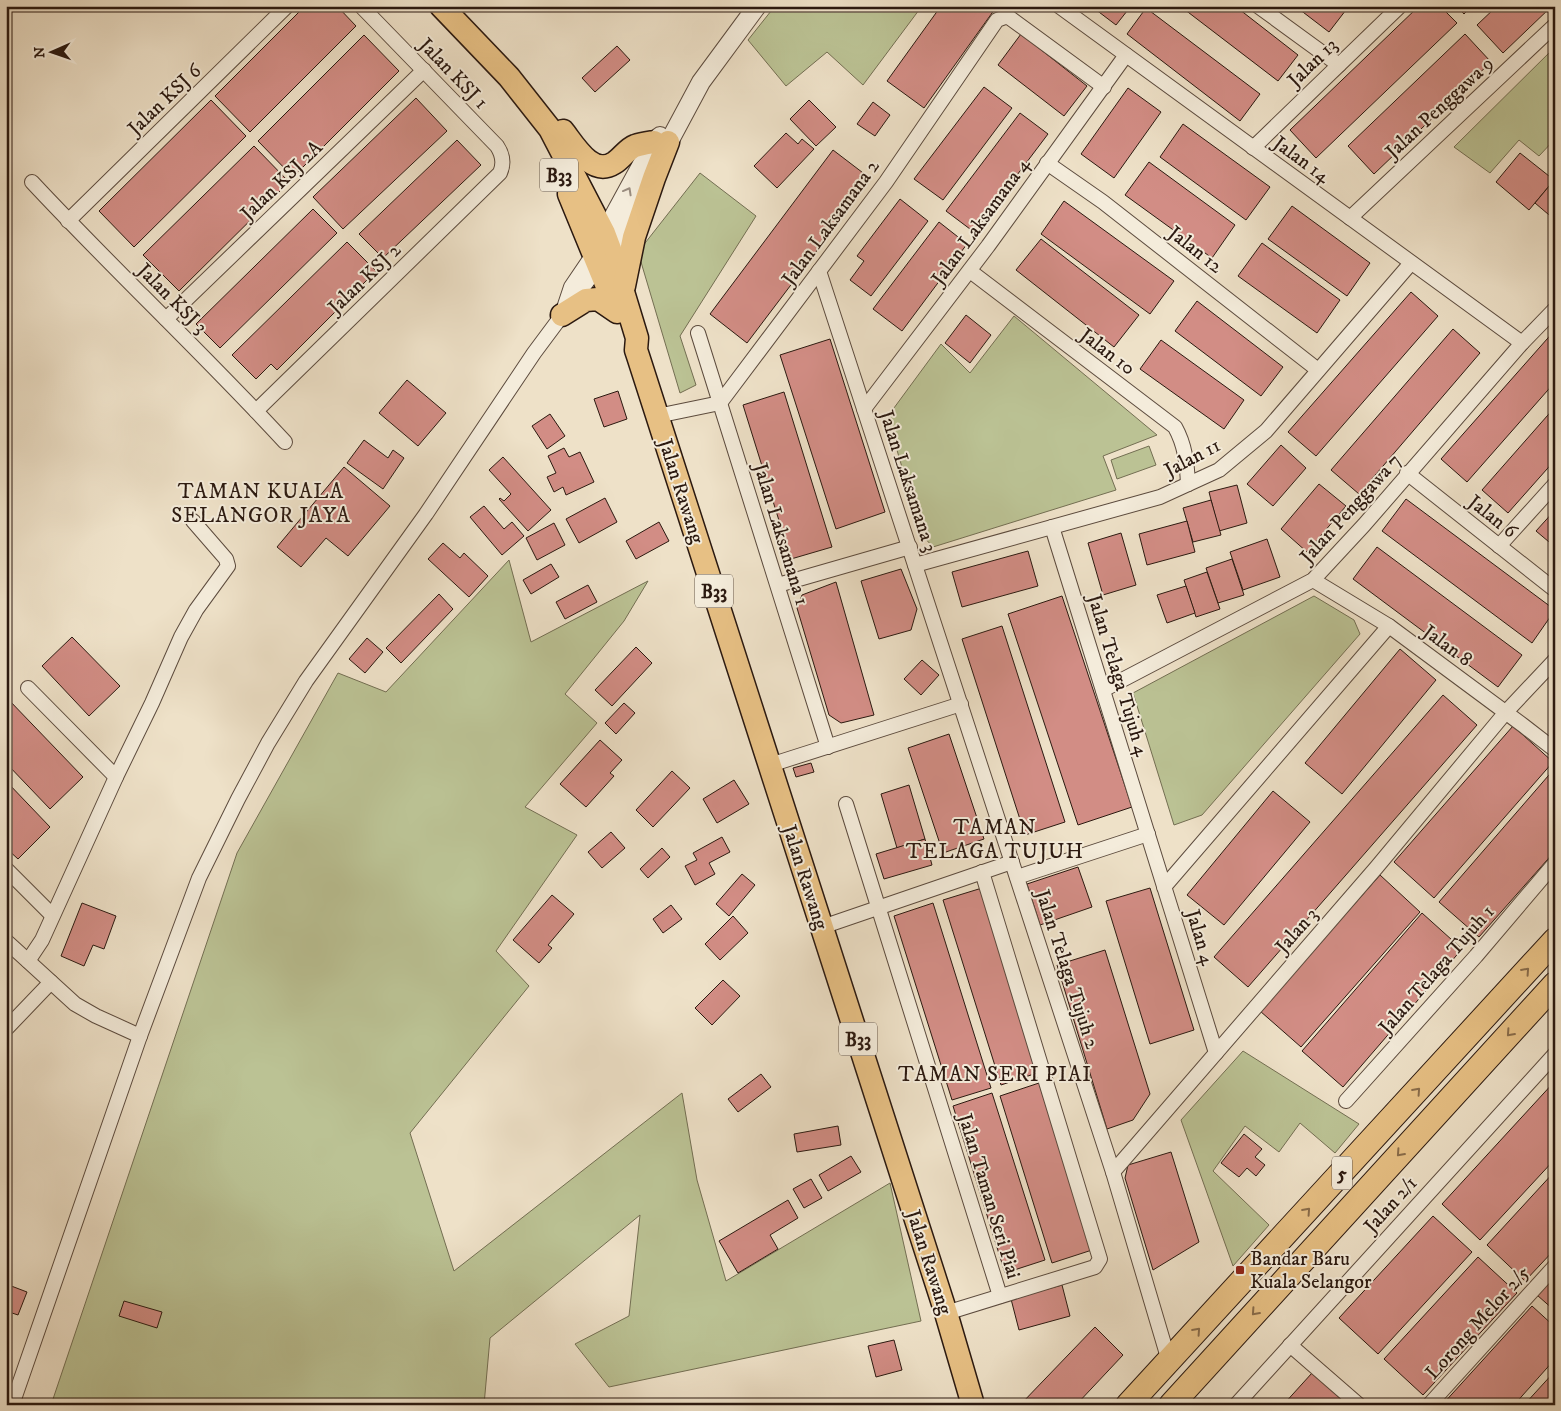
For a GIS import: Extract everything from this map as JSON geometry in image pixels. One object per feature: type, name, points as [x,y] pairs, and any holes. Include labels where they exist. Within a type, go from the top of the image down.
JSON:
[{"type":"highway","name":"5","points":[[1128,1405],[1555,940]]},
{"type":"highway","name":"5","points":[[1171,1405],[1555,984]]},
{"type":"main road","name":"Jalan Rawang","points":[[441,6],[524,96],[534,125],[572,202],[623,290],[637,338],[636,350],[946,1313],[973,1405]]},
{"type":"main road","points":[[524,96],[539,102],[583,155],[590,162],[598,166],[614,164],[634,146],[662,142],[654,178],[634,237],[623,290]]},
{"type":"main road","name":"Jalan Rawang","points":[[602,251],[617,312],[627,341],[636,350]]},
{"type":"main road","points":[[562,315],[586,300],[598,300],[617,312]]},
{"type":"street","name":"Jalan KSJ 6","points":[[68,221],[287,6]]},
{"type":"street","name":"Jalan KSJ 1","points":[[361,6],[497,146],[502,160],[500,173]]},
{"type":"street","points":[[12,1405],[140,1036],[199,878],[238,799],[268,743],[306,681],[375,587],[562,315],[602,251],[662,142],[757,6]]},
{"type":"street","name":"Jalan 14","points":[[1059,6],[1522,343]]},
{"type":"street","points":[[1258,6],[1339,65]]},
{"type":"street","name":"Jalan 13","points":[[1253,148],[1400,6]]},
{"type":"street","name":"Jalan Laksamana 2","points":[[720,403],[886,182],[995,23],[1001,18],[1010,18],[1104,87]]},
{"type":"street","name":"Jalan Penggawa 9","points":[[1350,218],[1555,25]]},
{"type":"street","name":"Jalan Laksamana 4","points":[[864,409],[970,271],[1126,55]]},
{"type":"street","name":"Jalan KSJ 2A","points":[[166,319],[424,70]]},
{"type":"street","name":"Jalan 12","points":[[1047,163],[1103,202],[1318,370]]},
{"type":"street","name":"Jalan KSJ 2","points":[[256,411],[500,173]]},
{"type":"street","name":"Jalan KSJ 3","points":[[32,182],[285,442]]},
{"type":"street","name":"Jalan 11","points":[[915,565],[1160,497],[1219,470],[1266,431],[1411,263]]},
{"type":"street","name":"Jalan Laksamana 3","points":[[819,271],[961,704]]},
{"type":"street","name":"Jalan 10","points":[[970,271],[1175,427],[1185,451],[1188,484]]},
{"type":"street","name":"Jalan Penggawa 7","points":[[1103,690],[1313,580],[1364,525],[1407,473],[1522,343],[1555,309]]},
{"type":"street","name":"Jalan Laksamana 1","points":[[698,333],[828,747]]},
{"type":"street","points":[[657,416],[720,403]]},
{"type":"street","name":"Jalan 6","points":[[1407,473],[1555,590]]},
{"type":"street","points":[[1499,546],[1555,484]]},
{"type":"street","points":[[28,961],[42,940],[116,776],[152,703],[180,638],[196,610],[228,566],[226,559],[193,521]]},
{"type":"street","name":"Jalan Telaga Tujuh 4","points":[[1052,527],[1148,834]]},
{"type":"street","points":[[778,585],[910,547]]},
{"type":"street","name":"Jalan 8","points":[[1313,580],[1389,626],[1555,750]]},
{"type":"street","points":[[1164,887],[1389,626]]},
{"type":"street","name":"Jalan 3","points":[[1112,1172],[1370,875],[1506,712],[1555,660]]},
{"type":"street","points":[[28,688],[116,776]]},
{"type":"street","points":[[770,765],[961,704]]},
{"type":"street","name":"Jalan Telaga Tujuh 2","points":[[961,704],[1112,1172],[1170,1361]]},
{"type":"street","points":[[846,804],[879,908]]},
{"type":"street","points":[[1017,877],[1148,834]]},
{"type":"street","name":"Jalan 4","points":[[1148,834],[1216,1053]]},
{"type":"street","points":[[822,927],[1012,862]]},
{"type":"street","name":"Jalan Telaga Tujuh 1","points":[[1346,1102],[1476,956],[1555,863]]},
{"type":"street","points":[[6,869],[52,915]]},
{"type":"street","name":"Jalan Taman Seri Piai","points":[[946,1313],[1095,1267],[1100,1259],[982,872]]},
{"type":"street","name":"Jalan Taman Seri Piai","points":[[879,908],[1000,1296]]},
{"type":"street","points":[[6,941],[76,1004],[96,1016],[140,1036]]},
{"type":"street","points":[[6,1029],[51,982]]},
{"type":"street","name":"Jalan 2/1","points":[[1236,1405],[1555,1054]]},
{"type":"street","name":"Lorong Melor 2/5","points":[[1429,1405],[1555,1266]]},
{"type":"street","points":[[1290,1345],[1359,1405]]},
{"type":"green space","points":[[775,6],[922,6],[863,85],[827,52],[786,86],[748,40]]},
{"type":"green space","points":[[1555,47],[1555,139],[1539,156],[1519,140],[1490,173],[1454,147]]},
{"type":"green space","points":[[700,173],[756,216],[680,336],[696,385],[680,393],[638,252]]},
{"type":"green space","points":[[1014,316],[1157,435],[1103,456],[1116,490],[933,547],[922,535],[889,423],[891,412],[941,344],[970,373]]},
{"type":"green space","points":[[1149,446],[1156,465],[1117,479],[1111,460]]},
{"type":"green space","points":[[509,560],[531,642],[648,581],[624,621],[565,694],[597,723],[525,807],[577,835],[496,951],[529,986],[410,1133],[454,1271],[682,1093],[697,1180],[726,1281],[890,1183],[921,1321],[609,1387],[575,1344],[629,1316],[640,1215],[490,1338],[484,1405],[51,1405],[237,853],[338,673],[386,692]]},
{"type":"green space","points":[[1314,596],[1354,620],[1360,634],[1202,815],[1174,825],[1133,693]]},
{"type":"green space","points":[[1243,1051],[1359,1124],[1335,1153],[1300,1123],[1279,1152],[1245,1126],[1213,1171],[1269,1225],[1233,1266],[1181,1120]]},
{"type":"building","points":[[305,6],[337,6],[356,26],[250,132],[215,96]]},
{"type":"building","points":[[941,6],[997,6],[924,108],[887,81]]},
{"type":"building","points":[[1091,6],[1131,6],[1116,25]]},
{"type":"building","points":[[1180,6],[1235,6],[1298,55],[1278,81]]},
{"type":"building","points":[[1295,6],[1349,6],[1329,32]]},
{"type":"building","points":[[1419,6],[1440,6],[1457,23],[1316,158],[1290,130]]},
{"type":"building","points":[[1456,6],[1472,6],[1464,14]]},
{"type":"building","points":[[1497,6],[1552,6],[1503,53],[1477,25]]},
{"type":"building","points":[[1146,8],[1260,94],[1240,121],[1127,34]]},
{"type":"building","points":[[1021,34],[1087,86],[1064,116],[998,65]]},
{"type":"building","points":[[1465,34],[1491,62],[1374,174],[1348,146]]},
{"type":"building","points":[[364,35],[399,71],[293,177],[258,141]]},
{"type":"building","points":[[617,46],[630,60],[595,92],[582,78]]},
{"type":"building","points":[[984,87],[1012,108],[943,200],[914,179]]},
{"type":"building","points":[[1128,88],[1161,112],[1114,178],[1081,154]]},
{"type":"building","points":[[416,98],[447,131],[343,229],[313,197]]},
{"type":"building","points":[[211,100],[246,136],[134,247],[99,211]]},
{"type":"building","points":[[809,100],[836,127],[816,146],[790,119]]},
{"type":"building","points":[[873,102],[890,115],[875,136],[857,124]]},
{"type":"building","points":[[1020,113],[1048,134],[974,232],[946,211]]},
{"type":"building","points":[[1183,124],[1270,187],[1246,220],[1160,157]]},
{"type":"building","points":[[786,133],[798,144],[802,139],[814,149],[777,188],[754,166]]},
{"type":"building","points":[[457,140],[481,165],[383,258],[359,234]]},
{"type":"building","points":[[254,146],[289,182],[179,291],[143,255]]},
{"type":"building","points":[[833,150],[871,179],[747,343],[710,314]]},
{"type":"building","points":[[1520,153],[1554,180],[1529,210],[1496,182]]},
{"type":"building","points":[[1149,162],[1235,225],[1212,258],[1125,195]]},
{"type":"building","points":[[1555,179],[1555,220],[1535,203]]},
{"type":"building","points":[[900,199],[928,221],[871,296],[850,280],[864,261],[857,256]]},
{"type":"building","points":[[1064,201],[1174,281],[1150,314],[1041,234]]},
{"type":"building","points":[[1292,206],[1370,263],[1347,296],[1268,239]]},
{"type":"building","points":[[313,209],[337,233],[220,348],[196,324]]},
{"type":"building","points":[[939,222],[967,244],[902,331],[873,309]]},
{"type":"building","points":[[1041,239],[1139,315],[1114,347],[1016,270]]},
{"type":"building","points":[[347,242],[376,271],[277,370],[271,364],[256,379],[232,355]]},
{"type":"building","points":[[1262,243],[1340,300],[1317,333],[1238,276]]},
{"type":"building","points":[[1411,292],[1438,316],[1316,456],[1288,432]]},
{"type":"building","points":[[1197,301],[1283,367],[1261,396],[1175,331]]},
{"type":"building","points":[[966,315],[991,335],[970,363],[945,343]]},
{"type":"building","points":[[1453,329],[1480,353],[1359,494],[1331,470]]},
{"type":"building","points":[[1555,330],[1555,382],[1467,482],[1441,459]]},
{"type":"building","points":[[830,339],[885,512],[836,529],[780,355]]},
{"type":"building","points":[[1161,340],[1244,400],[1224,429],[1140,369]]},
{"type":"building","points":[[407,380],[446,413],[418,446],[379,413]]},
{"type":"building","points":[[618,391],[627,419],[604,427],[594,399]]},
{"type":"building","points":[[784,392],[832,547],[791,559],[743,405]]},
{"type":"building","points":[[1555,407],[1555,460],[1508,513],[1482,490]]},
{"type":"building","points":[[550,414],[565,436],[547,449],[532,426]]},
{"type":"building","points":[[364,440],[388,458],[393,450],[404,458],[383,489],[347,463]]},
{"type":"building","points":[[1281,445],[1306,468],[1273,506],[1247,484]]},
{"type":"building","points":[[564,448],[569,457],[580,452],[594,482],[566,495],[563,487],[554,492],[547,477],[556,473],[548,456]]},
{"type":"building","points":[[503,457],[551,510],[528,531],[499,499],[504,501],[511,494],[489,470]]},
{"type":"building","points":[[344,467],[390,506],[348,556],[326,538],[301,567],[277,547]]},
{"type":"building","points":[[1319,484],[1346,506],[1307,552],[1281,529]]},
{"type":"building","points":[[1237,485],[1247,523],[1219,531],[1209,492]]},
{"type":"building","points":[[605,498],[617,522],[579,543],[566,519]]},
{"type":"building","points":[[1406,499],[1555,610],[1532,643],[1382,531]]},
{"type":"building","points":[[1211,500],[1221,535],[1193,542],[1183,508]]},
{"type":"building","points":[[484,506],[504,529],[512,522],[524,536],[502,555],[470,517]]},
{"type":"building","points":[[1555,510],[1555,547],[1536,531]]},
{"type":"building","points":[[1187,521],[1195,552],[1147,565],[1139,534]]},
{"type":"building","points":[[659,522],[669,541],[636,559],[626,541]]},
{"type":"building","points":[[554,523],[565,545],[537,560],[526,538]]},
{"type":"building","points":[[1121,533],[1136,585],[1103,595],[1088,543]]},
{"type":"building","points":[[1267,539],[1280,577],[1243,590],[1230,552]]},
{"type":"building","points":[[443,543],[460,558],[464,553],[488,576],[469,597],[428,559]]},
{"type":"building","points":[[1377,547],[1522,655],[1498,687],[1353,579]]},
{"type":"building","points":[[1028,551],[1038,586],[962,607],[952,572]]},
{"type":"building","points":[[1232,559],[1244,595],[1218,603],[1206,568]]},
{"type":"building","points":[[551,564],[559,577],[531,594],[523,580]]},
{"type":"building","points":[[901,569],[917,609],[911,630],[879,639],[861,581]]},
{"type":"building","points":[[1207,572],[1220,609],[1196,617],[1184,580]]},
{"type":"building","points":[[836,582],[874,715],[841,723],[829,715],[797,608],[802,595]]},
{"type":"building","points":[[588,585],[597,602],[565,619],[556,602]]},
{"type":"building","points":[[1186,586],[1195,613],[1167,623],[1157,595]]},
{"type":"building","points":[[439,594],[453,609],[401,663],[386,648]]},
{"type":"building","points":[[1062,596],[1132,807],[1078,825],[1008,614]]},
{"type":"building","points":[[1002,626],[1065,822],[1025,835],[962,639]]},
{"type":"building","points":[[72,637],[120,686],[89,716],[42,666]]},
{"type":"building","points":[[367,638],[383,652],[365,673],[349,659]]},
{"type":"building","points":[[636,647],[652,663],[612,706],[595,690]]},
{"type":"building","points":[[1400,649],[1436,680],[1342,794],[1305,763]]},
{"type":"building","points":[[922,660],[939,675],[921,695],[904,679]]},
{"type":"building","points":[[1443,695],[1477,725],[1248,987],[1214,957]]},
{"type":"building","points":[[7,698],[83,777],[50,809],[6,763]]},
{"type":"building","points":[[624,703],[635,713],[616,734],[605,723]]},
{"type":"building","points":[[1513,726],[1553,762],[1434,898],[1394,862]]},
{"type":"building","points":[[949,734],[984,839],[943,853],[908,748]]},
{"type":"building","points":[[600,740],[622,760],[610,773],[614,776],[586,807],[560,784]]},
{"type":"building","points":[[811,763],[814,772],[796,777],[793,768]]},
{"type":"building","points":[[1555,768],[1555,851],[1479,937],[1439,902]]},
{"type":"building","points":[[672,771],[690,788],[653,827],[636,810]]},
{"type":"building","points":[[734,780],[749,804],[717,823],[703,799]]},
{"type":"building","points":[[6,781],[50,827],[18,859],[6,848]]},
{"type":"building","points":[[909,785],[925,839],[897,848],[881,794]]},
{"type":"building","points":[[1273,791],[1310,822],[1224,925],[1187,895]]},
{"type":"building","points":[[611,832],[625,848],[602,868],[588,852]]},
{"type":"building","points":[[722,837],[730,852],[709,863],[715,874],[695,885],[685,866],[697,860],[693,853]]},
{"type":"building","points":[[925,839],[932,865],[884,879],[876,854]]},
{"type":"building","points":[[662,848],[670,857],[648,878],[640,869]]},
{"type":"building","points":[[1078,867],[1092,907],[1040,925],[1027,884]]},
{"type":"building","points":[[742,874],[755,885],[729,916],[716,904]]},
{"type":"building","points":[[1380,875],[1420,912],[1301,1047],[1260,1011]]},
{"type":"building","points":[[982,888],[1040,1072],[1001,1085],[943,900]]},
{"type":"building","points":[[1150,888],[1194,1030],[1150,1044],[1106,901]]},
{"type":"building","points":[[552,895],[574,914],[548,945],[552,948],[539,963],[513,940]]},
{"type":"building","points":[[82,903],[116,916],[104,949],[93,945],[84,966],[61,956]]},
{"type":"building","points":[[933,903],[991,1088],[952,1100],[894,916]]},
{"type":"building","points":[[671,905],[682,919],[663,933],[653,919]]},
{"type":"building","points":[[1422,913],[1462,949],[1343,1087],[1302,1051]]},
{"type":"building","points":[[733,916],[748,933],[720,960],[705,944]]},
{"type":"building","points":[[1105,950],[1150,1094],[1133,1120],[1107,1129],[1057,965]]},
{"type":"building","points":[[723,980],[740,996],[712,1025],[695,1008]]},
{"type":"building","points":[[761,1074],[771,1087],[738,1112],[728,1099]]},
{"type":"building","points":[[1555,1081],[1555,1159],[1480,1240],[1442,1204]]},
{"type":"building","points":[[1039,1083],[1092,1250],[1052,1263],[1000,1096]]},
{"type":"building","points":[[992,1093],[1045,1260],[1005,1273],[953,1106]]},
{"type":"building","points":[[838,1126],[841,1145],[797,1152],[794,1134]]},
{"type":"building","points":[[1244,1134],[1262,1149],[1255,1157],[1265,1165],[1256,1176],[1247,1168],[1239,1177],[1221,1163]]},
{"type":"building","points":[[1171,1152],[1199,1242],[1153,1270],[1125,1178],[1128,1165]]},
{"type":"building","points":[[851,1156],[861,1172],[828,1191],[819,1175]]},
{"type":"building","points":[[1555,1171],[1555,1249],[1525,1281],[1487,1245]]},
{"type":"building","points":[[811,1179],[822,1198],[804,1208],[793,1189]]},
{"type":"building","points":[[788,1200],[798,1218],[770,1235],[778,1249],[738,1273],[719,1241]]},
{"type":"building","points":[[1433,1216],[1472,1252],[1378,1354],[1339,1318]]},
{"type":"building","points":[[1478,1257],[1517,1293],[1423,1395],[1384,1359]]},
{"type":"building","points":[[1555,1276],[1555,1311],[1537,1295]]},
{"type":"building","points":[[6,1284],[27,1292],[18,1315],[6,1311]]},
{"type":"building","points":[[1062,1285],[1070,1316],[1019,1330],[1011,1299]]},
{"type":"building","points":[[124,1301],[162,1312],[157,1328],[119,1316]]},
{"type":"building","points":[[1532,1306],[1555,1327],[1555,1359],[1514,1405],[1442,1405]]},
{"type":"building","points":[[1095,1327],[1123,1355],[1076,1405],[1020,1405]]},
{"type":"building","points":[[894,1340],[902,1370],[876,1377],[868,1346]]},
{"type":"building","points":[[1555,1371],[1555,1405],[1524,1405]]},
{"type":"building","points":[[1312,1373],[1348,1405],[1283,1405]]},
{"type":"place","name":"Bandar Baru Kuala Selangor","points":[[1240,1270]]},
{"type":"district","name":"TAMAN KUALA SELANGOR JAYA","points":[[261,503]]},
{"type":"district","name":"TAMAN TELAGA TUJUH","points":[[995,839]]},
{"type":"district","name":"TAMAN SERI PIAI","points":[[995,1074]]}]
